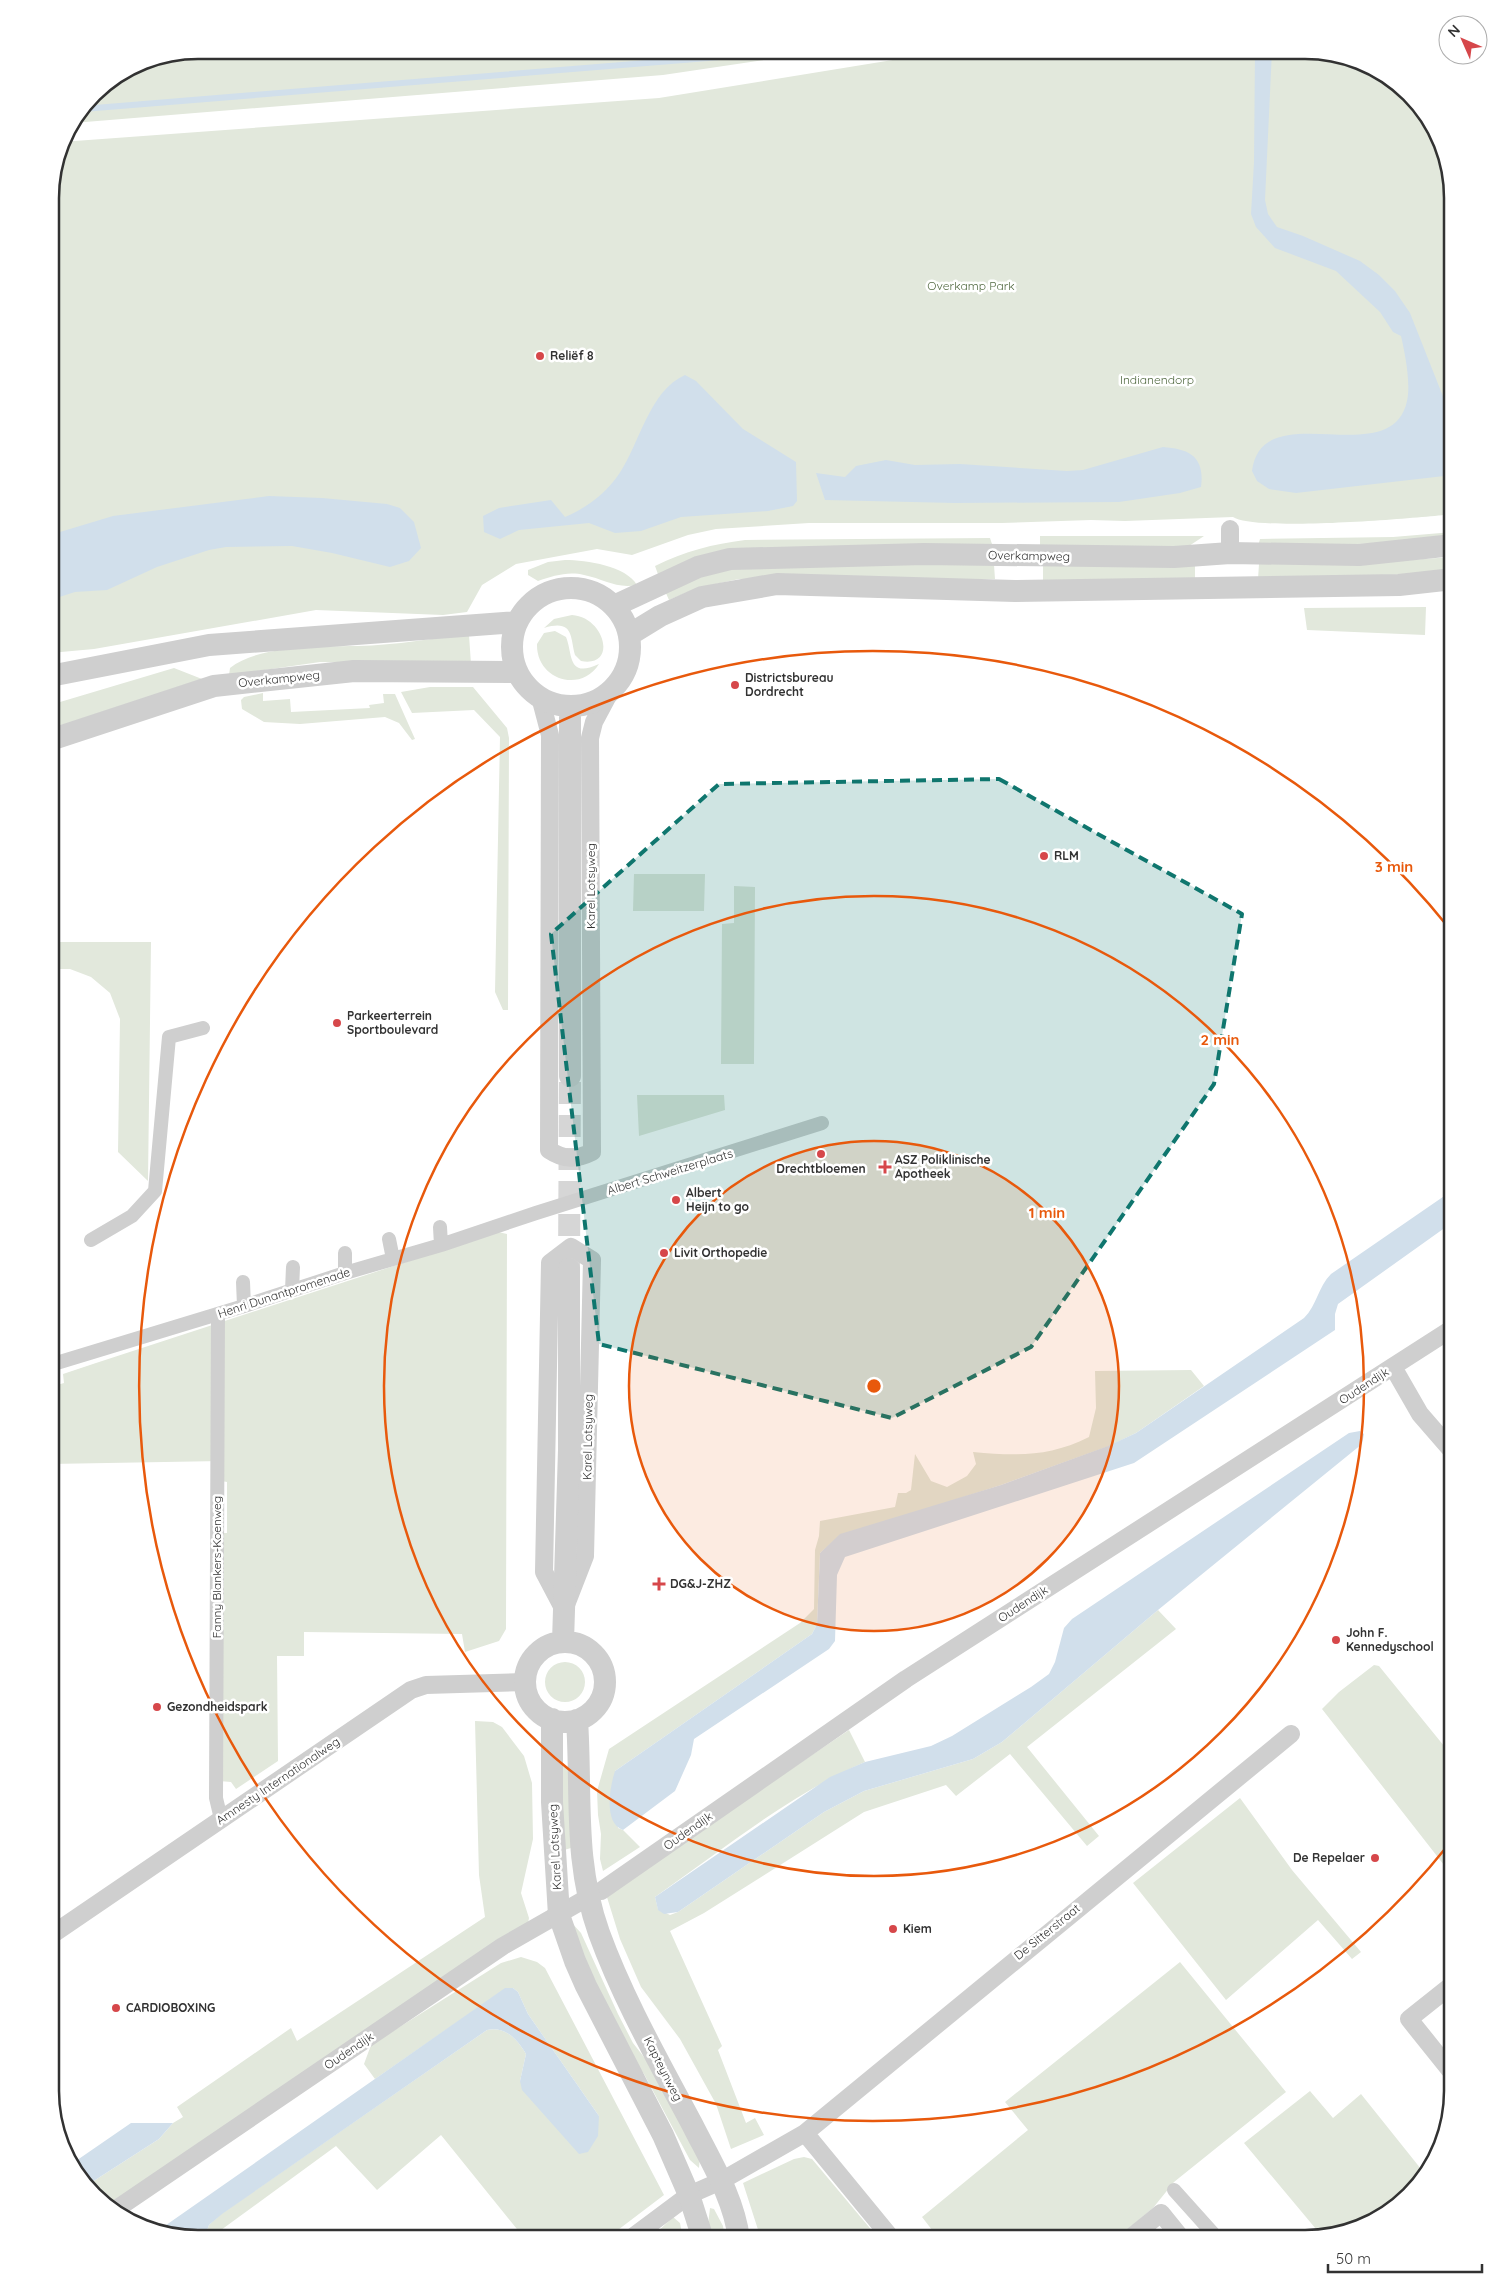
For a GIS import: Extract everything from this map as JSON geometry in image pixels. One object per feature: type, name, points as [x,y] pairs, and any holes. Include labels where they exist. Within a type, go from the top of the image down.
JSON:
[{"type":"street","points":[[1230,529],[1230,554]]},
{"type":"street","name":"Overkampweg","points":[[614,606],[698,567],[730,559],[924,554],[1174,557],[1230,554],[1359,555],[1444,546]]},
{"type":"street","points":[[629,635],[660,616],[702,597],[777,584],[1014,591],[1399,585],[1444,580]]},
{"type":"street","points":[[564,588],[591,591],[614,606],[626,624],[630,650],[627,666],[620,680],[610,692],[591,702],[570,706],[550,702],[540,697],[527,686],[517,672],[512,642],[517,622],[526,608],[538,597],[564,588]]},
{"type":"street","points":[[59,674],[208,645],[517,622]]},
{"type":"street","name":"Overkampweg","points":[[59,737],[214,686],[354,671],[517,672]]},
{"type":"street","name":"Karel Lotsyweg","points":[[570,706],[560,1081],[548,1150],[558,1156],[570,1159],[592,1152],[590,738],[594,722],[610,692]]},
{"type":"street","name":"Karel Lotsyweg","points":[[540,697],[550,735],[560,1081]]},
{"type":"street","points":[[91,1240],[132,1216],[155,1191],[169,1037],[202,1028]]},
{"type":"street","points":[[560,1081],[591,1086]]},
{"type":"street","name":"Albert Schweitzerplaats","points":[[518,1220],[822,1123]]},
{"type":"street","name":"Henri Dunantpromenade","points":[[59,1362],[518,1220]]},
{"type":"street","points":[[440,1227],[441,1245]]},
{"type":"street","points":[[389,1239],[393,1259]]},
{"type":"street","name":"Karel Lotsyweg","points":[[563,1642],[564,1610],[569,1450],[560,1266],[571,1247],[592,1260],[585,1556],[564,1610]]},
{"type":"street","points":[[345,1253],[345,1273]]},
{"type":"street","points":[[292,1290],[293,1268]]},
{"type":"street","points":[[243,1282],[244,1306]]},
{"type":"street","name":"Fanny Blankers-Koenweg","points":[[218,1314],[216,1798],[221,1819]]},
{"type":"street","name":"Oudendijk","points":[[120,2207],[503,1946],[594,1894],[906,1679],[1444,1334]]},
{"type":"street","points":[[1393,1367],[1420,1414],[1444,1442]]},
{"type":"street","points":[[563,1642],[581,1645],[588,1650],[595,1656],[604,1672],[604,1691],[594,1709],[577,1720],[569,1722],[552,1719],[536,1709],[527,1692],[526,1682],[529,1665],[539,1652],[563,1642]]},
{"type":"street","name":"Amnesty Internationalweg","points":[[59,1930],[411,1690],[426,1685],[526,1682]]},
{"type":"street","name":"Karel Lotsyweg","points":[[552,1719],[552,1802],[559,1915]]},
{"type":"street","name":"Karel Lotsyweg","points":[[577,1720],[579,1832],[594,1894]]},
{"type":"street","name":"De Sitterstraat","points":[[642,2230],[689,2195],[721,2181],[805,2133],[1290,1734]]},
{"type":"street","name":"Kapteynweg","points":[[594,1894],[600,1935],[627,1996],[721,2181],[738,2230]]},
{"type":"street","points":[[559,1915],[574,1961],[663,2135],[689,2195],[700,2230]]},
{"type":"street","points":[[1444,1991],[1409,2019],[1444,2053]]},
{"type":"street","points":[[805,2133],[885,2230]]},
{"type":"street","points":[[1174,2190],[1210,2230]]},
{"type":"street","points":[[1140,2230],[1161,2213],[1175,2230]]},
{"type":"highlighted area","points":[[999,779],[1242,914],[1214,1084],[1031,1347],[892,1418],[599,1344],[551,934],[719,784]]},
{"type":"green space","points":[[771,59],[663,75],[81,122],[93,106],[120,82],[161,63],[179,60]]},
{"type":"green space","name":"Overkamp Park","points":[[899,59],[1315,59],[1333,61],[1350,66],[1375,77],[1404,99],[1426,128],[1440,161],[1443,179],[1444,515],[1374,521],[1303,524],[1247,521],[1233,517],[1002,523],[809,523],[716,529],[688,535],[632,555],[597,549],[516,564],[482,585],[467,612],[443,615],[316,610],[94,649],[59,652],[59,188],[63,161],[70,141],[659,98]]},
{"type":"green space","points":[[1444,533],[1444,542],[1258,546],[1260,539],[1393,537]]},
{"type":"green space","points":[[1040,536],[1204,536],[1186,548],[1040,548]]},
{"type":"green space","points":[[990,538],[993,547],[659,577],[655,566],[699,549],[745,540]]},
{"type":"green space","points":[[1444,558],[1444,573],[1258,579],[1259,564],[1363,563]]},
{"type":"green space","points":[[565,560],[605,565],[632,578],[637,585],[616,585],[578,574],[549,577],[538,581],[528,575],[528,570],[548,562]]},
{"type":"green space","points":[[741,564],[994,565],[995,579],[739,579],[697,588],[669,600],[665,591],[700,572]]},
{"type":"green space","points":[[1043,564],[1195,564],[1195,580],[1043,580]]},
{"type":"green space","points":[[1426,607],[1425,635],[1307,630],[1304,608]]},
{"type":"green space","points":[[572,615],[583,618],[593,624],[599,632],[603,641],[603,650],[600,657],[593,661],[581,661],[575,655],[571,636],[566,628],[554,626],[544,628],[554,619]]},
{"type":"green space","points":[[555,631],[566,637],[571,657],[576,667],[581,669],[589,668],[599,664],[591,673],[571,680],[551,674],[544,666],[539,656],[537,644],[544,633]]},
{"type":"green space","points":[[469,635],[471,664],[320,662],[229,675],[230,668],[244,660],[280,650],[390,644]]},
{"type":"green space","points":[[174,668],[202,679],[59,726],[59,702]]},
{"type":"green space","points":[[430,687],[473,687],[507,728],[509,738],[508,1010],[503,1010],[495,992],[500,737],[474,710],[412,713],[401,692]]},
{"type":"green space","points":[[263,693],[263,701],[290,699],[291,712],[370,708],[369,705],[384,703],[383,694],[395,694],[415,739],[412,740],[399,723],[385,717],[300,724],[264,722],[242,709],[241,700],[244,697]]},
{"type":"green space","points":[[634,874],[705,874],[704,911],[633,911]]},
{"type":"green space","points":[[734,886],[755,887],[754,1064],[721,1064],[722,924],[734,923]]},
{"type":"green space","points":[[59,942],[151,942],[148,1181],[118,1152],[120,1019],[110,993],[91,977],[70,969],[59,969]]},
{"type":"green space","points":[[637,1095],[724,1095],[725,1110],[639,1136]]},
{"type":"green space","name":"Gezondheidspark","points":[[498,1232],[507,1234],[506,1629],[499,1641],[465,1652],[462,1634],[304,1632],[304,1656],[277,1656],[278,1761],[236,1789],[231,1782],[219,1781],[221,1533],[227,1533],[227,1482],[222,1481],[222,1461],[59,1464],[59,1384],[64,1383],[63,1374]]},
{"type":"green space","points":[[1191,1370],[1204,1386],[1136,1433],[1109,1446],[1001,1485],[838,1537],[820,1553],[817,1624],[812,1634],[615,1771],[618,1828],[623,1830],[640,1847],[603,1871],[600,1859],[601,1834],[597,1791],[609,1749],[800,1623],[814,1609],[815,1550],[819,1536],[820,1521],[895,1507],[898,1493],[906,1493],[911,1490],[915,1454],[931,1481],[947,1487],[967,1476],[976,1464],[973,1452],[1033,1454],[1074,1444],[1089,1437],[1096,1408],[1095,1371]]},
{"type":"green space","points":[[1158,1610],[1176,1629],[1027,1747],[1099,1836],[1087,1846],[1010,1754],[956,1796],[946,1785],[864,1812],[704,1913],[670,1931],[722,2046],[718,2050],[746,2123],[755,2118],[764,2135],[731,2149],[716,2104],[680,2039],[641,1987],[620,1939],[606,1894],[849,1730],[865,1762],[837,1775],[783,1807],[655,1897],[658,1909],[670,1915],[678,1912],[824,1812],[864,1791],[973,1759],[1002,1742]]},
{"type":"green space","points":[[565,1662],[579,1668],[585,1682],[579,1696],[565,1702],[551,1696],[545,1682],[551,1668]]},
{"type":"green space","points":[[1374,1665],[1379,1666],[1444,1746],[1444,1865],[1322,1709],[1339,1692]]},
{"type":"green space","points":[[475,1721],[493,1722],[502,1727],[524,1756],[532,1783],[533,1839],[521,1893],[529,1918],[528,1923],[113,2202],[92,2182],[159,2139],[173,2123],[183,2117],[177,2107],[291,2028],[297,2041],[485,1917],[479,1875]]},
{"type":"green space","points":[[572,1766],[571,1848],[564,1850],[560,1767]]},
{"type":"green space","points":[[1240,1798],[1292,1870],[1361,1952],[1352,1959],[1318,1920],[1226,2000],[1133,1883]]},
{"type":"green space","points":[[571,1922],[581,1933],[633,2043],[654,2070],[700,2157],[699,2168],[690,2160],[644,2074],[608,2023]]},
{"type":"green space","points":[[521,1957],[537,1962],[545,1968],[664,2195],[618,2230],[518,2230],[441,2135],[377,2190],[336,2146],[221,2230],[207,2230],[209,2225],[221,2214],[487,2030],[499,2030],[510,2035],[526,2054],[520,2081],[599,2116],[528,2014],[518,1992],[513,1988],[505,1989],[375,2079],[364,2064],[371,2045],[501,1963]]},
{"type":"green space","points":[[1180,1962],[1286,2092],[1174,2182],[1153,2208],[1127,2230],[932,2230],[922,2217],[1028,2130],[1005,2102]]},
{"type":"green space","points":[[1310,2091],[1333,2118],[1361,2094],[1421,2169],[1404,2190],[1375,2212],[1342,2226],[1316,2229],[1244,2143]]},
{"type":"green space","points":[[804,2157],[812,2159],[871,2230],[758,2230],[743,2183],[794,2159]]},
{"type":"green space","points":[[710,2208],[714,2209],[724,2230],[709,2230]]},
{"type":"green space","points":[[673,2217],[680,2223],[681,2230],[659,2230]]},
{"type":"shaded area","points":[[1255,59],[1272,59],[1265,200],[1268,214],[1277,227],[1303,236],[1360,261],[1379,275],[1395,291],[1410,313],[1444,399],[1444,476],[1296,493],[1269,489],[1257,481],[1252,471],[1261,449],[1278,437],[1301,434],[1354,435],[1377,432],[1396,422],[1407,401],[1408,377],[1401,336],[1393,332],[1380,312],[1336,271],[1275,248],[1256,227],[1251,214],[1254,162]]},
{"type":"shaded area","points":[[685,375],[696,381],[743,429],[796,462],[797,501],[793,506],[768,511],[681,517],[641,531],[615,533],[589,523],[519,530],[500,539],[484,532],[483,516],[499,508],[551,500],[565,517],[595,499],[608,488],[619,474],[646,419],[662,393]]},
{"type":"shaded area","points":[[1163,447],[1181,450],[1194,456],[1201,468],[1201,487],[1180,493],[1119,502],[955,503],[825,500],[816,473],[845,477],[856,466],[886,460],[915,465],[960,464],[1067,471],[1083,470]]},
{"type":"shaded area","points":[[269,496],[322,498],[387,504],[400,508],[414,522],[421,548],[409,561],[390,567],[332,553],[292,546],[226,547],[209,550],[157,567],[107,590],[75,592],[59,597],[59,532],[113,516]]},
{"type":"shaded area","points":[[1444,1196],[1444,1228],[1338,1304],[1335,1314],[1335,1330],[1134,1463],[845,1557],[837,1575],[835,1641],[829,1649],[694,1739],[691,1755],[675,1791],[623,1830],[617,1826],[610,1812],[610,1794],[615,1771],[812,1634],[817,1624],[820,1553],[840,1534],[1001,1485],[1108,1446],[1136,1433],[1304,1318],[1331,1274]]},
{"type":"shaded area","points":[[1360,1431],[1364,1434],[1362,1444],[1158,1610],[1002,1742],[973,1759],[864,1791],[824,1812],[678,1912],[664,1914],[658,1910],[655,1897],[830,1777],[865,1762],[931,1746],[952,1736],[1031,1687],[1049,1674],[1055,1662],[1064,1628],[1072,1619],[1349,1433]]},
{"type":"shaded area","points":[[505,1988],[513,1988],[518,1992],[528,2014],[599,2116],[598,2136],[588,2152],[579,2154],[522,2090],[520,2081],[526,2054],[519,2043],[505,2032],[493,2029],[487,2030],[222,2214],[209,2225],[207,2230],[188,2230],[164,2226]]},
{"type":"shaded area","points":[[131,2123],[173,2123],[159,2139],[92,2182],[77,2160]]},
{"type":"waterway","points":[[91,108],[696,59]]},
{"type":"tunnel","points":[[569,1269],[570,1076]]},
{"type":"place","name":"Reliëf 8","points":[[540,356]]},
{"type":"place","name":"Districtsbureau Dordrecht","points":[[735,685]]},
{"type":"place","name":"RLM","points":[[1044,856]]},
{"type":"place","name":"Parkeerterrein Sportboulevard","points":[[337,1023]]},
{"type":"place","name":"Drechtbloemen","points":[[821,1154]]},
{"type":"place","name":"ASZ Poliklinische Apotheek","points":[[885,1167]]},
{"type":"place","name":"Albert Heijn to go","points":[[676,1200]]},
{"type":"place","name":"Livit Orthopedie","points":[[664,1253]]},
{"type":"place","name":"DG&J-ZHZ","points":[[659,1584]]},
{"type":"place","name":"John F. Kennedyschool","points":[[1336,1640]]},
{"type":"place","name":"Gezondheidspark","points":[[157,1707]]},
{"type":"place","name":"De Repelaer","points":[[1375,1858]]},
{"type":"place","name":"Kiem","points":[[893,1929]]},
{"type":"place","name":"CARDIOBOXING","points":[[116,2008]]},
{"type":"park label","name":"Indianendorp","points":[[1157,380]]}]
